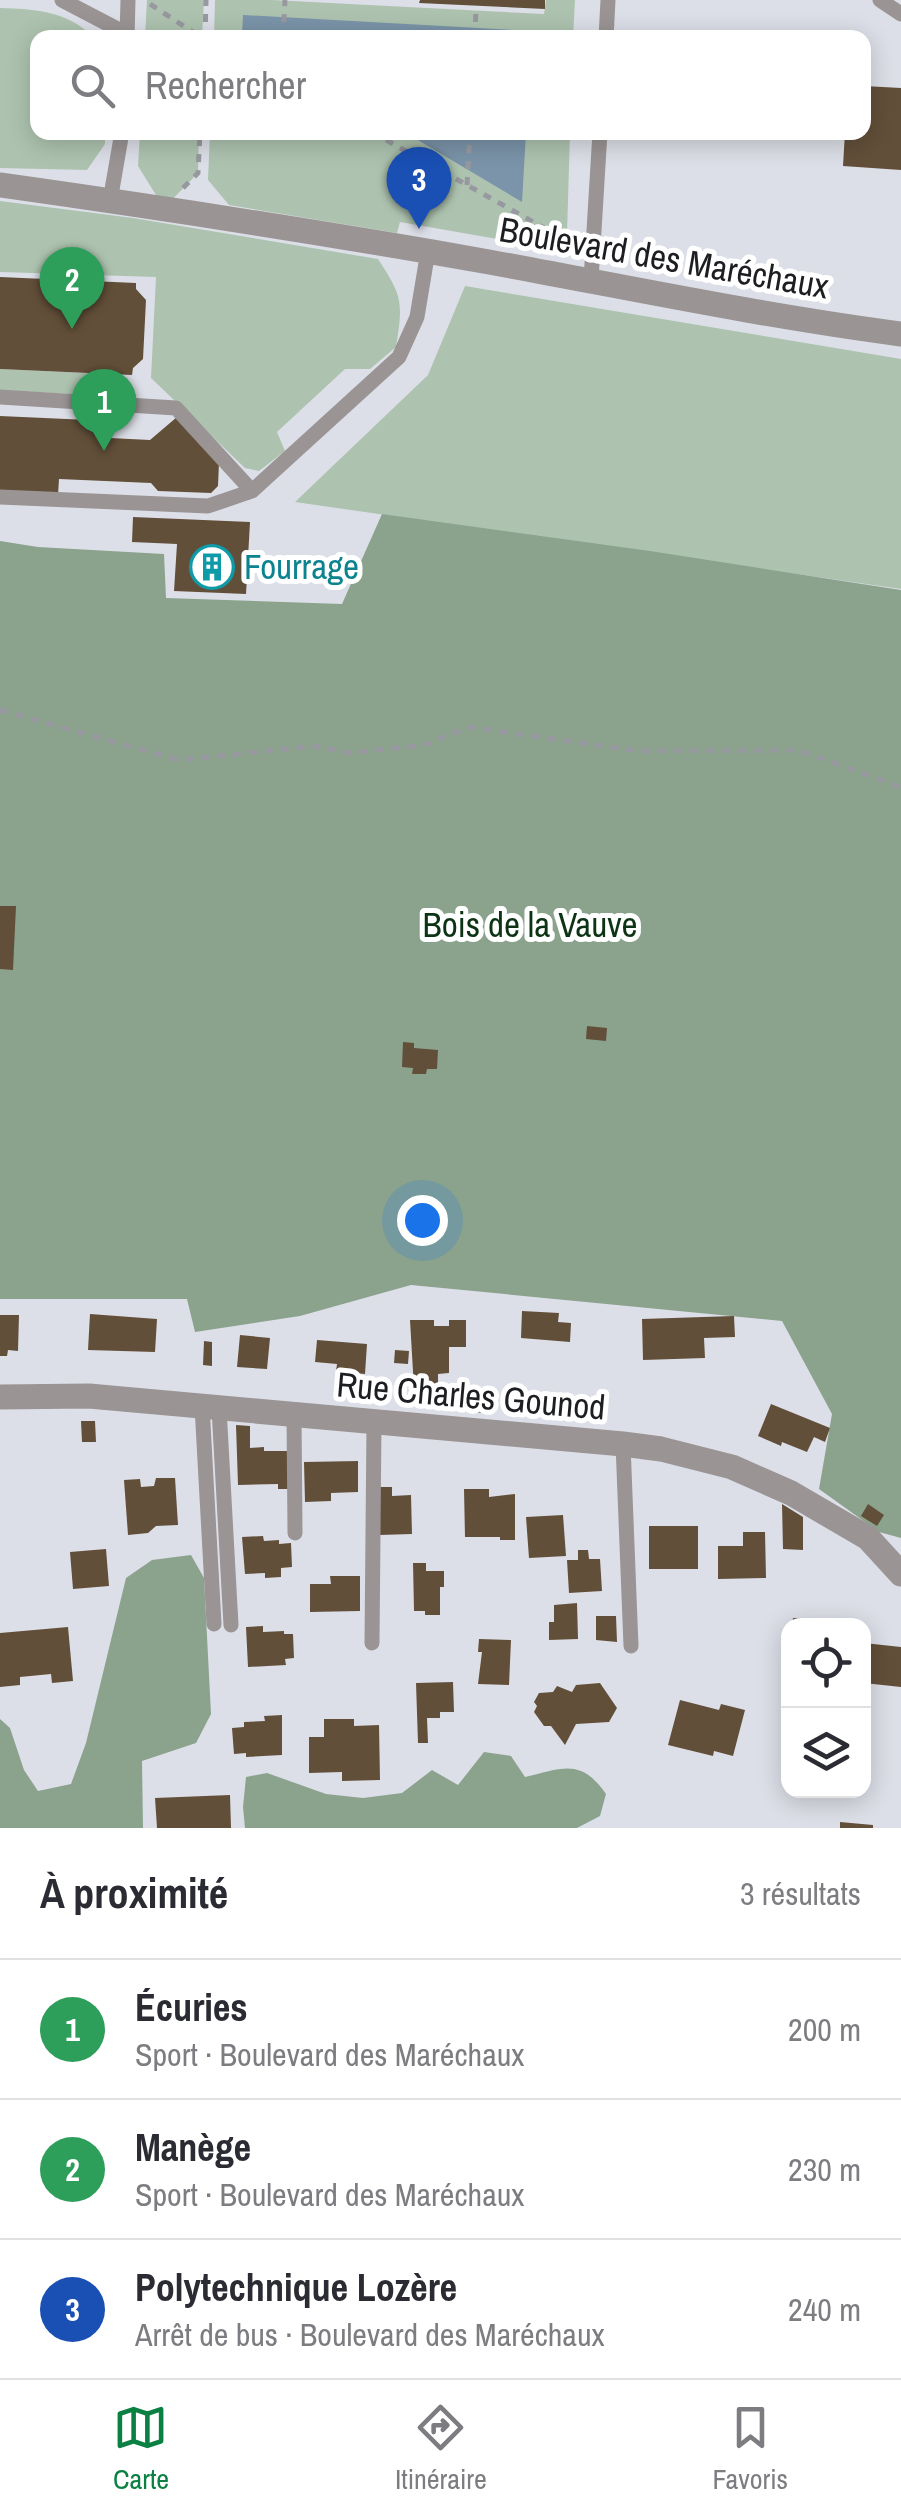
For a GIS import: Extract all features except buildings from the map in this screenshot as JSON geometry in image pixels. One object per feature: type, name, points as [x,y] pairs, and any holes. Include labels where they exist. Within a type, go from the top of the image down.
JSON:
[{"type":"street","name":"Boulevard des Maréchaux","points":[[0,185],[428,251],[901,334]]},
{"type":"street","name":"Rue Charles Gounod","points":[[0,1397],[89,1396],[660,1450],[732,1467],[791,1494],[868,1538],[901,1574]]},
{"type":"lane","points":[[62,0],[116,30]]},
{"type":"lane","points":[[606,30],[608,0]]},
{"type":"lane","points":[[880,0],[901,14]]},
{"type":"lane","points":[[128,30],[135,1]]},
{"type":"lane","points":[[110,201],[121,140]]},
{"type":"lane","points":[[591,280],[600,140]]},
{"type":"lane","points":[[0,497],[208,506],[252,491],[399,356],[417,317],[428,251]]},
{"type":"lane","points":[[0,397],[176,408],[252,491]]},
{"type":"lane","points":[[210,1407],[214,1624]]},
{"type":"lane","points":[[210,1407],[232,1625]]},
{"type":"lane","points":[[294,1415],[295,1533]]},
{"type":"lane","points":[[372,1643],[374,1422]]},
{"type":"lane","points":[[624,1444],[631,1646]]},
{"type":"path","points":[[204,30],[206,0]]},
{"type":"path","points":[[283,30],[285,0]]},
{"type":"path","points":[[135,1],[152,4],[191,30]]},
{"type":"path","points":[[475,30],[476,6]]},
{"type":"path","points":[[164,208],[198,173],[200,140]]},
{"type":"path","points":[[386,140],[562,238],[594,238]]},
{"type":"path","points":[[467,186],[470,140]]},
{"type":"path","points":[[0,710],[179,760],[315,746],[348,753],[405,747],[424,744],[469,726],[638,751],[798,750],[901,787]]},
{"type":"green space","points":[[147,0],[204,0],[202,30],[145,30]]},
{"type":"green space","points":[[215,0],[544,14],[546,0],[575,0],[573,30],[214,30]]},
{"type":"green space","points":[[0,8],[38,11],[73,22],[85,30],[30,30],[30,140],[105,140],[105,144],[87,170],[0,168]]},
{"type":"green space","points":[[140,140],[199,140],[198,173],[164,208],[138,166]]},
{"type":"green space","points":[[210,140],[570,140],[567,234],[554,249],[400,222],[397,233],[229,205],[208,180]]},
{"type":"green space","points":[[0,201],[133,218],[378,259],[399,300],[396,347],[370,369],[345,369],[277,432],[285,451],[259,471],[245,468],[151,378],[156,277],[0,272]]},
{"type":"green space","points":[[465,286],[901,359],[901,589],[295,502],[428,375]]},
{"type":"green space","points":[[0,369],[107,374],[106,396],[0,390]]},
{"type":"green space","name":"Bois de la Vauve","points":[[382,514],[901,590],[901,1538],[879,1532],[819,1489],[832,1414],[782,1321],[411,1285],[300,1316],[195,1332],[187,1299],[0,1299],[0,541],[164,554],[166,598],[342,604]]},
{"type":"green space","points":[[191,1555],[204,1578],[211,1714],[196,1743],[142,1761],[143,1828],[0,1828],[0,1719],[10,1728],[24,1770],[38,1791],[71,1784],[86,1743],[126,1578],[152,1560]]},
{"type":"green space","points":[[484,1752],[511,1756],[525,1777],[561,1769],[579,1770],[606,1794],[600,1816],[577,1828],[245,1828],[246,1777],[267,1773],[326,1794],[363,1798],[402,1793],[432,1770],[458,1785]]},
{"type":"water","points":[[243,15],[514,30],[242,30]]},
{"type":"water","points":[[418,140],[526,140],[522,202]]},
{"type":"place","name":"Polytechnique Lozère","points":[[419,229]]},
{"type":"place","name":"Manège","points":[[72,329]]},
{"type":"place","name":"Écuries","points":[[104,451]]},
{"type":"place","name":"Fourrage","points":[[212,567]]}]
